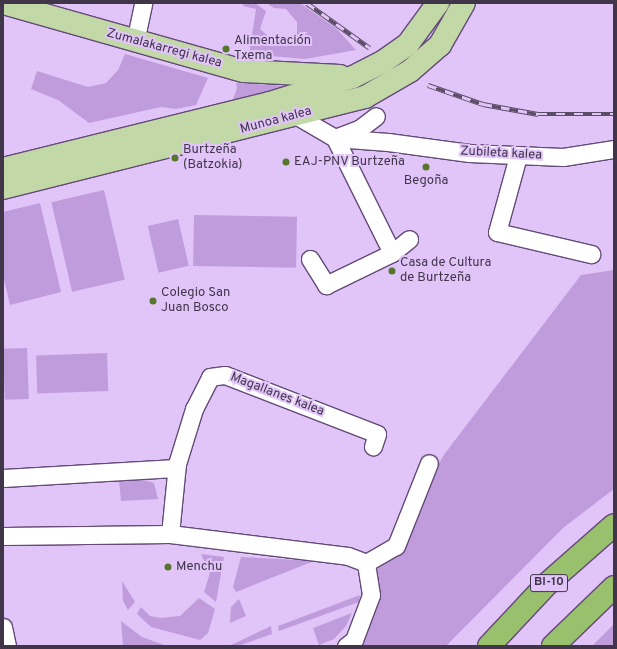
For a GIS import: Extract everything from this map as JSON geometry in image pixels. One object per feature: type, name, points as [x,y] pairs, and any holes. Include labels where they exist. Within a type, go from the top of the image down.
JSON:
[{"type":"highway","name":"BI-10","points":[[489,646],[547,584],[614,525]]},
{"type":"highway","points":[[553,646],[614,587]]},
{"type":"main road","name":"Zumalakarregi kalea","points":[[3,3],[135,42],[244,71],[353,77]]},
{"type":"main road","name":"Munoa kalea","points":[[3,170],[270,103],[353,77],[384,61],[408,44],[438,3]]},
{"type":"main road","name":"Munoa kalea","points":[[3,188],[297,116],[365,97],[382,89],[410,72],[440,45],[464,3]]},
{"type":"street","points":[[135,42],[143,3]]},
{"type":"street","points":[[382,89],[376,116],[378,130],[388,142]]},
{"type":"street","points":[[297,116],[335,138],[392,253]]},
{"type":"street","points":[[335,138],[359,129],[376,116]]},
{"type":"street","name":"Zubileta kalea","points":[[335,138],[388,142],[469,154],[518,156],[563,157],[614,149]]},
{"type":"street","points":[[518,156],[497,232],[591,254]]},
{"type":"street","points":[[310,259],[326,285],[392,253],[409,239]]},
{"type":"street","name":"Magallanes kalea","points":[[170,534],[176,468],[192,415],[210,377],[225,376],[377,434],[373,446]]},
{"type":"street","points":[[366,563],[396,546],[429,463]]},
{"type":"street","points":[[3,478],[176,468]]},
{"type":"street","points":[[3,536],[170,534],[348,556],[366,563]]},
{"type":"street","points":[[346,646],[354,640],[371,595],[366,563]]},
{"type":"street","points":[[3,627],[6,646]]},
{"type":"shaded area","points":[[244,3],[255,3],[266,11],[260,29],[274,41],[291,41],[297,33],[297,22],[286,9],[274,8],[266,3],[300,3],[337,29],[356,50],[305,59],[249,54],[256,9],[243,6]]},
{"type":"shaded area","points":[[125,54],[208,78],[196,105],[176,109],[161,107],[89,123],[58,100],[31,89],[37,71],[88,87],[106,83],[118,70]]},
{"type":"shaded area","points":[[236,83],[291,86],[232,102],[237,88]]},
{"type":"shaded area","points":[[104,190],[125,280],[72,292],[51,202]]},
{"type":"shaded area","points":[[40,203],[61,292],[10,305],[3,275],[3,212]]},
{"type":"shaded area","points":[[194,215],[297,217],[296,268],[193,266]]},
{"type":"shaded area","points":[[178,219],[189,266],[159,273],[148,226]]},
{"type":"shaded area","points":[[614,270],[614,489],[563,528],[446,646],[346,646],[371,595],[366,563],[396,546],[443,456],[581,275]]},
{"type":"shaded area","points":[[27,348],[29,399],[5,400],[3,349]]},
{"type":"shaded area","points":[[107,353],[108,391],[37,393],[36,355]]},
{"type":"shaded area","points":[[140,479],[154,483],[158,499],[121,501],[119,480]]},
{"type":"shaded area","points":[[201,554],[224,557],[216,602],[204,592],[210,573]]},
{"type":"shaded area","points":[[241,557],[314,561],[236,592],[233,587]]},
{"type":"shaded area","points":[[122,581],[135,602],[128,610],[123,601]]},
{"type":"shaded area","points":[[360,595],[359,602],[279,631],[278,626]]},
{"type":"shaded area","points":[[199,598],[215,609],[208,633],[200,640],[151,627],[137,614],[141,607],[150,616],[160,618],[180,616]]},
{"type":"shaded area","points":[[239,599],[246,616],[230,623],[231,607]]},
{"type":"shaded area","points":[[352,613],[346,626],[334,639],[319,645],[313,628]]},
{"type":"shaded area","points":[[121,621],[142,637],[167,646],[123,646]]},
{"type":"shaded area","points":[[614,624],[614,646],[592,646]]},
{"type":"shaded area","points":[[271,626],[272,634],[238,646],[229,646]]},
{"type":"railway","points":[[307,3],[370,48]]},
{"type":"railway","points":[[428,85],[483,104],[538,114],[614,114]]},
{"type":"place","name":"Alimentación Txema","points":[[226,49]]},
{"type":"place","name":"Burtzeña (Batzokia)","points":[[175,158]]},
{"type":"place","name":"EAJ-PNV Burtzeña","points":[[286,162]]},
{"type":"place","name":"Begoña","points":[[426,167]]},
{"type":"place","name":"Casa de Cultura de Burtzeña","points":[[392,271]]},
{"type":"place","name":"Colegio San Juan Bosco","points":[[153,301]]},
{"type":"place","name":"Menchu","points":[[168,567]]}]
